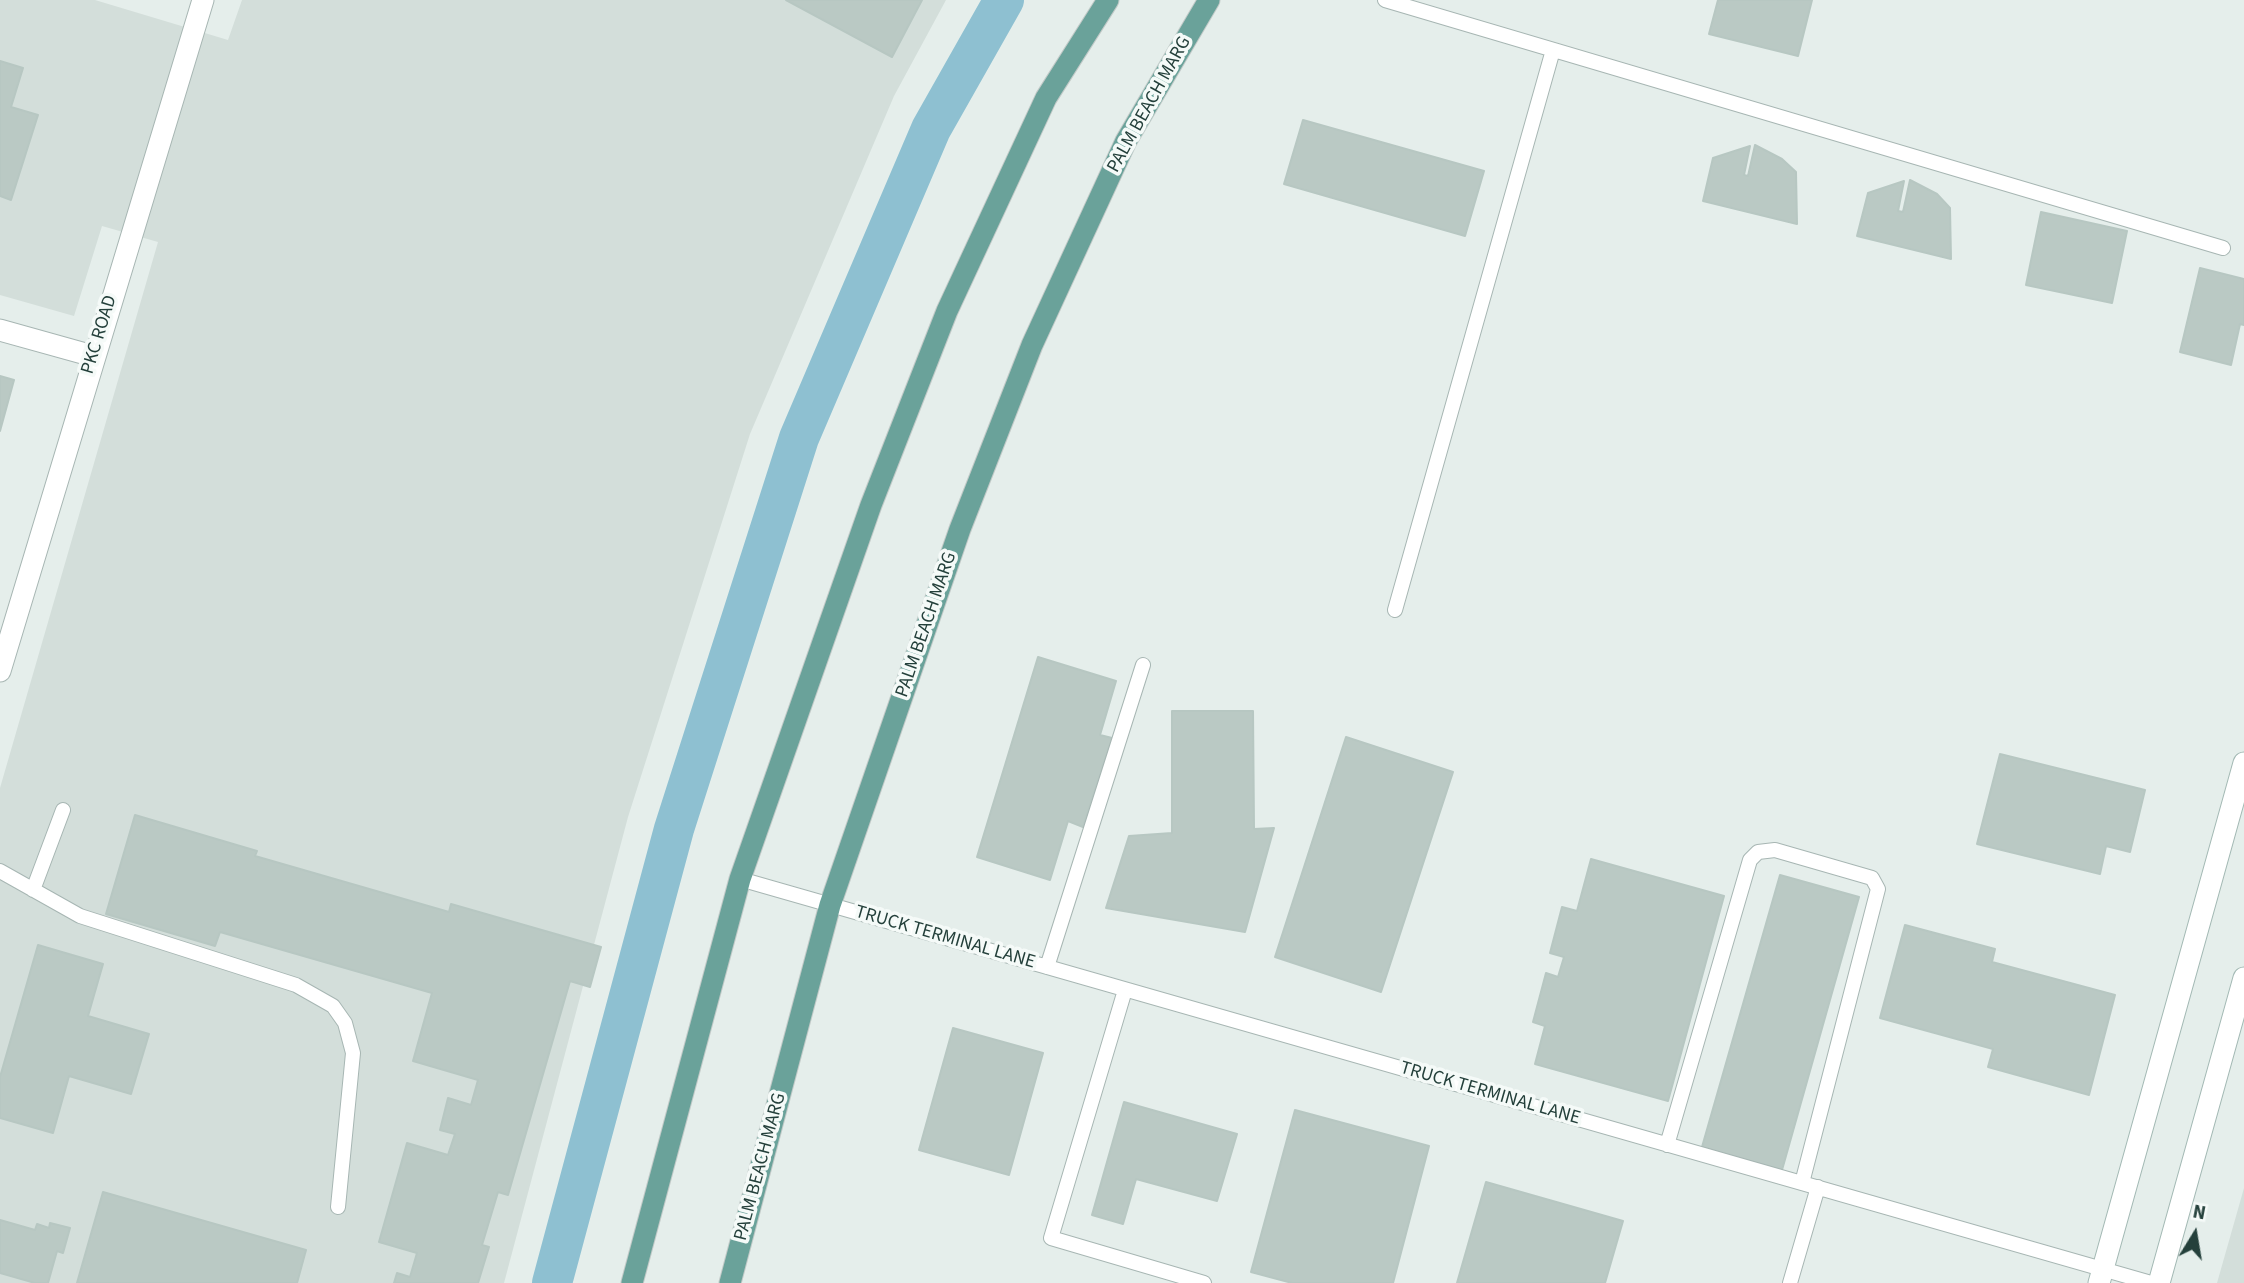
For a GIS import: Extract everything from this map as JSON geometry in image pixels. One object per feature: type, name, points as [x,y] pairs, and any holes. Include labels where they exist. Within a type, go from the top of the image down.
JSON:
[{"type":"main road","points":[[632,1283],[740,879],[871,505],[947,311],[1046,98],[1108,0]]},
{"type":"main road","name":"PALM BEACH MARG","points":[[730,1283],[830,905],[960,529],[1032,345],[1126,141],[1209,0]]},
{"type":"street","name":"PKC ROAD","points":[[0,671],[93,356],[203,0]]},
{"type":"street","points":[[0,330],[93,356]]},
{"type":"street","points":[[2101,1276],[2242,776]]},
{"type":"street","points":[[2159,1283],[2244,978]]},
{"type":"lane","points":[[1385,0],[2223,248]]},
{"type":"lane","points":[[1395,610],[1553,50]]},
{"type":"lane","points":[[1047,967],[1143,665]]},
{"type":"lane","points":[[33,890],[64,810]]},
{"type":"lane","points":[[1667,1145],[1750,860],[1758,852],[1776,850],[1872,878],[1878,889],[1802,1183]]},
{"type":"lane","points":[[0,871],[80,916],[296,985],[333,1006],[345,1024],[353,1053],[338,1207]]},
{"type":"lane","name":"TRUCK TERMINAL LANE","points":[[740,879],[1818,1187],[2101,1276],[2151,1283]]},
{"type":"lane","points":[[1125,990],[1051,1238],[1204,1283]]},
{"type":"lane","points":[[1790,1283],[1818,1187]]},
{"type":"shaded area","points":[[0,0],[95,0],[228,40],[242,0],[946,0],[894,96],[750,434],[628,817],[504,1283],[0,1283],[0,788],[158,242],[102,226],[74,316],[0,295]]},
{"type":"shaded area","points":[[2244,1188],[2244,1283],[2217,1283]]},
{"type":"building","points":[[786,0],[922,0],[892,57]]},
{"type":"building","points":[[1718,0],[1812,0],[1798,56],[1709,34]]},
{"type":"building","points":[[0,61],[23,68],[11,107],[38,115],[11,200],[0,196]]},
{"type":"building","points":[[1303,120],[1484,171],[1465,236],[1284,184]]},
{"type":"building","points":[[1755,145],[1782,159],[1796,172],[1797,224],[1703,201],[1713,158],[1750,146],[1744,175],[1748,176]]},
{"type":"building","points":[[1910,180],[1937,194],[1950,208],[1951,259],[1857,236],[1868,193],[1904,181],[1898,211],[1903,212]]},
{"type":"building","points":[[2041,212],[2127,231],[2112,303],[2026,285]]},
{"type":"building","points":[[2200,268],[2244,279],[2244,325],[2240,324],[2231,365],[2180,352]]},
{"type":"building","points":[[0,376],[14,380],[0,431]]},
{"type":"building","points":[[1038,657],[1116,681],[1100,735],[1112,738],[1083,827],[1068,821],[1050,880],[977,857]]},
{"type":"building","points":[[1172,711],[1253,711],[1254,829],[1274,828],[1245,932],[1106,908],[1129,836],[1172,833]]},
{"type":"building","points":[[1346,737],[1453,772],[1381,992],[1275,957]]},
{"type":"building","points":[[2000,754],[2145,790],[2130,852],[2106,846],[2100,874],[1977,844]]},
{"type":"building","points":[[135,815],[257,851],[255,856],[449,912],[451,904],[601,947],[590,987],[570,981],[508,1195],[498,1192],[482,1245],[489,1247],[478,1283],[394,1283],[397,1273],[410,1277],[417,1253],[379,1242],[407,1143],[448,1155],[455,1134],[440,1130],[448,1098],[471,1105],[478,1080],[413,1061],[432,993],[220,932],[215,946],[106,914]]},
{"type":"building","points":[[1591,859],[1724,896],[1668,1101],[1535,1064],[1545,1026],[1533,1022],[1546,973],[1558,977],[1564,957],[1550,953],[1562,907],[1577,911]]},
{"type":"building","points":[[1780,875],[1859,897],[1782,1170],[1702,1147]]},
{"type":"building","points":[[1905,925],[1995,949],[1992,962],[2115,995],[2089,1095],[1988,1067],[1993,1049],[1880,1018]]},
{"type":"building","points":[[38,945],[103,964],[88,1016],[149,1034],[131,1094],[69,1076],[53,1133],[0,1118],[0,1077]]},
{"type":"building","points":[[953,1028],[1043,1053],[1009,1175],[919,1150]]},
{"type":"building","points":[[1124,1102],[1237,1134],[1217,1201],[1136,1179],[1123,1224],[1092,1215]]},
{"type":"building","points":[[1295,1110],[1429,1146],[1393,1283],[1292,1283],[1251,1272]]},
{"type":"building","points":[[1486,1182],[1623,1221],[1605,1283],[1457,1283]]},
{"type":"building","points":[[103,1192],[306,1250],[297,1283],[77,1283]]},
{"type":"building","points":[[0,1220],[35,1230],[37,1224],[49,1228],[50,1223],[70,1228],[63,1253],[57,1251],[48,1283],[35,1283],[0,1273]]},
{"type":"waterway","points":[[552,1283],[674,829],[799,438],[931,129],[1004,0]]}]
